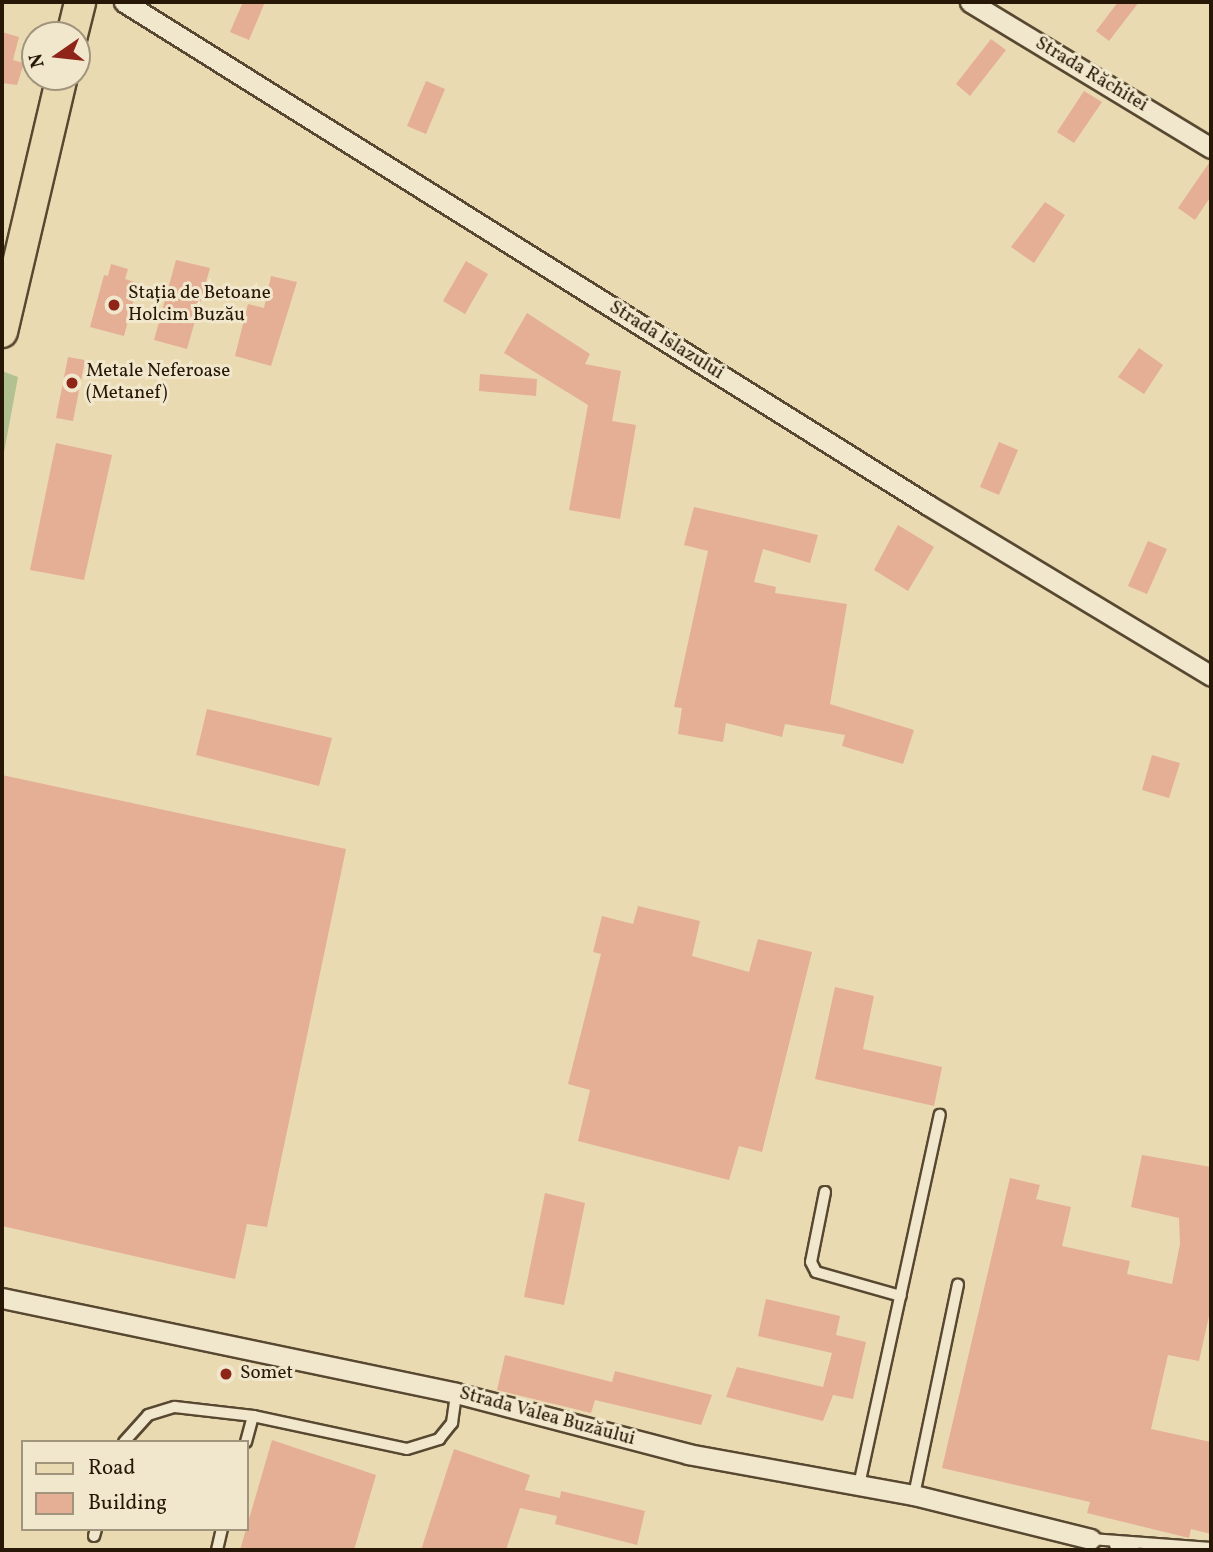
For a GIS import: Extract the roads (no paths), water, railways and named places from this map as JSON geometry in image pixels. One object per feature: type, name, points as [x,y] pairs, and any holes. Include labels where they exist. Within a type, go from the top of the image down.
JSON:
[{"type":"main road","points":[[75,21],[80,2]]},
{"type":"main road","points":[[2,332],[10,255],[58,91]]},
{"type":"street","name":"Strada Islazului","points":[[124,2],[916,498],[1211,676]]},
{"type":"street","name":"Strada Răchitei","points":[[970,2],[1211,148]]},
{"type":"street","name":"Strada Valea Buzăului","points":[[2,1298],[456,1393],[688,1454],[914,1495],[1089,1544]]},
{"type":"lane","points":[[859,1485],[940,1115]]},
{"type":"lane","points":[[825,1192],[811,1262],[816,1272],[901,1296]]},
{"type":"lane","points":[[914,1495],[958,1285]]},
{"type":"lane","points":[[126,1440],[148,1415],[174,1407],[253,1416],[407,1449],[439,1439],[452,1423],[456,1393]]},
{"type":"lane","points":[[247,1440],[253,1416]]},
{"type":"lane","points":[[217,1550],[222,1531]]},
{"type":"lane","points":[[1089,1544],[1211,1548]]},
{"type":"lane","points":[[1089,1544],[1134,1550]]},
{"type":"place","name":"Stația de Betoane Holcim Buzău","points":[[114,305]]},
{"type":"place","name":"Metale Neferoase (Metanef)","points":[[72,383]]},
{"type":"place","name":"Somet","points":[[226,1374]]}]
